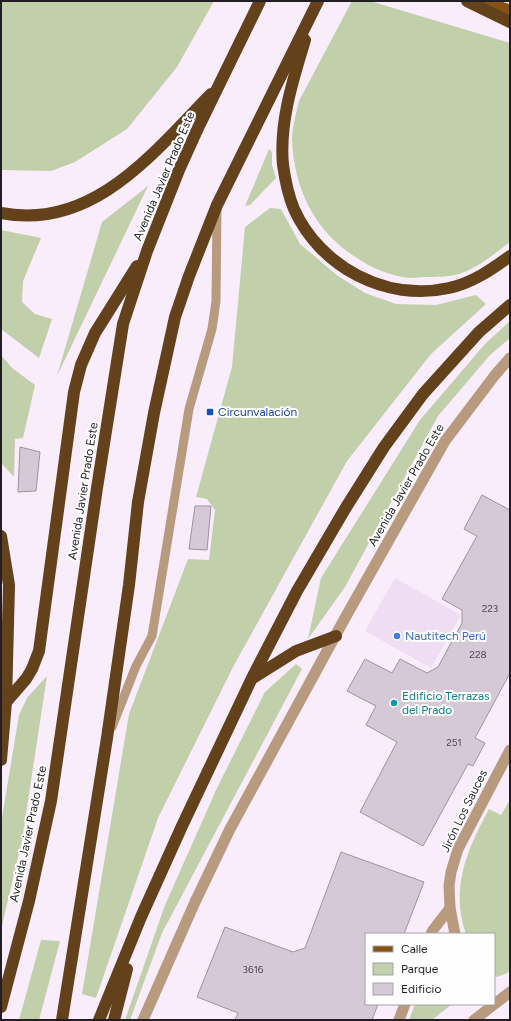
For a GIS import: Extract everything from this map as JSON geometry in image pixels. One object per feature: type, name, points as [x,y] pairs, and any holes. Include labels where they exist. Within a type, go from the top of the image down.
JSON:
[{"type":"highway","name":"Avenida Javier Prado Este","points":[[1,1006],[29,900],[52,801],[95,503],[123,324],[147,251],[179,170],[260,1]]},
{"type":"highway","points":[[467,1],[510,22]]},
{"type":"highway","points":[[62,1020],[107,738],[129,585],[138,502],[154,413],[175,317],[189,276],[217,205],[315,6]]},
{"type":"highway","points":[[315,6],[291,88],[286,113],[282,151],[283,165],[290,199],[308,234],[330,257],[353,273],[382,286],[410,291],[450,288],[465,283],[493,269],[510,256]]},
{"type":"highway","points":[[1,213],[38,215],[56,212],[88,202],[106,192],[138,168],[218,86]]},
{"type":"highway","points":[[6,702],[29,674],[39,651],[74,392],[81,365],[95,333],[147,251]]},
{"type":"highway","points":[[99,1020],[141,917],[182,826],[252,678],[297,591],[345,509],[384,447],[423,394],[480,332],[510,305]]},
{"type":"highway","points":[[1,536],[9,585],[6,702],[1,759]]},
{"type":"highway","points":[[252,678],[296,651],[336,636]]},
{"type":"highway","points":[[114,1020],[141,917]]},
{"type":"main road","points":[[482,1],[510,10]]},
{"type":"street","name":"Avenida Javier Prado Este","points":[[144,1020],[195,902],[230,830],[336,636],[445,441],[508,362]]},
{"type":"street","name":"Jirón Los Sauces","points":[[455,933],[450,908],[449,886],[451,872],[458,849],[510,750]]},
{"type":"street","points":[[432,933],[450,908]]},
{"type":"street","points":[[495,1002],[510,992]]},
{"type":"street","points":[[399,1020],[405,1005]]},
{"type":"street","points":[[474,1020],[492,1005]]},
{"type":"lane","points":[[107,738],[136,666],[152,636],[189,409],[212,329],[216,301],[217,205]]},
{"type":"shaded area","points":[[395,578],[461,615],[431,668],[365,631]]},
{"type":"green space","points":[[1,1],[214,1],[177,67],[127,129],[75,162],[51,171],[1,170]]},
{"type":"green space","points":[[352,1],[370,1],[510,43],[510,242],[486,260],[459,274],[410,278],[374,268],[340,246],[328,234],[317,221],[302,191],[297,175],[292,140],[293,126],[299,101]]},
{"type":"green space","points":[[269,149],[272,152],[272,165],[276,178],[250,205],[245,206]]},
{"type":"green space","points":[[148,186],[57,376],[102,222]]},
{"type":"green space","points":[[270,208],[281,209],[300,244],[338,276],[365,293],[396,304],[436,305],[476,295],[486,304],[431,354],[347,461],[233,667],[158,818],[96,998],[82,994],[129,714],[188,559],[209,560],[215,510],[207,499],[196,497],[232,367],[245,227]]},
{"type":"green space","points":[[1,230],[41,238],[23,281],[22,302],[35,314],[52,319],[39,358],[1,329]]},
{"type":"green space","points":[[510,321],[510,338],[490,355],[438,416],[345,587],[308,639],[321,578],[420,420],[485,344]]},
{"type":"green space","points":[[1,355],[12,368],[35,385],[23,438],[15,439],[14,477],[1,463]]},
{"type":"green space","points":[[296,664],[302,669],[162,933],[130,1020],[125,1020],[165,905],[217,788],[265,692]]},
{"type":"green space","points":[[47,676],[22,840],[1,930],[1,824],[19,715],[27,698]]},
{"type":"green space","points":[[510,800],[510,971],[497,977],[495,976],[495,933],[466,933],[461,917],[460,885],[468,854],[489,809],[501,815]]},
{"type":"green space","points":[[41,940],[60,941],[39,1020],[19,1020]]},
{"type":"green space","points":[[415,1005],[451,1005],[432,1020],[409,1020]]},
{"type":"building","points":[[20,447],[40,452],[36,491],[18,492]]},
{"type":"building","points":[[482,495],[510,510],[510,673],[475,738],[485,743],[473,766],[468,764],[423,846],[360,812],[397,742],[366,725],[376,706],[347,691],[365,659],[392,673],[400,659],[427,673],[438,667],[462,623],[462,610],[442,599],[477,536],[464,529]]},
{"type":"building","points":[[195,506],[211,506],[207,550],[189,549]]},
{"type":"building","points":[[341,852],[424,882],[404,933],[365,933],[365,1005],[378,1005],[372,1020],[235,1020],[238,1013],[197,997],[225,927],[293,952],[305,948]]},
{"type":"place","name":"Circunvalación","points":[[210,412]]},
{"type":"place","name":"Nautitech Perú","points":[[397,636]]},
{"type":"place","name":"Edificio Terrazas del Prado","points":[[394,703]]}]
